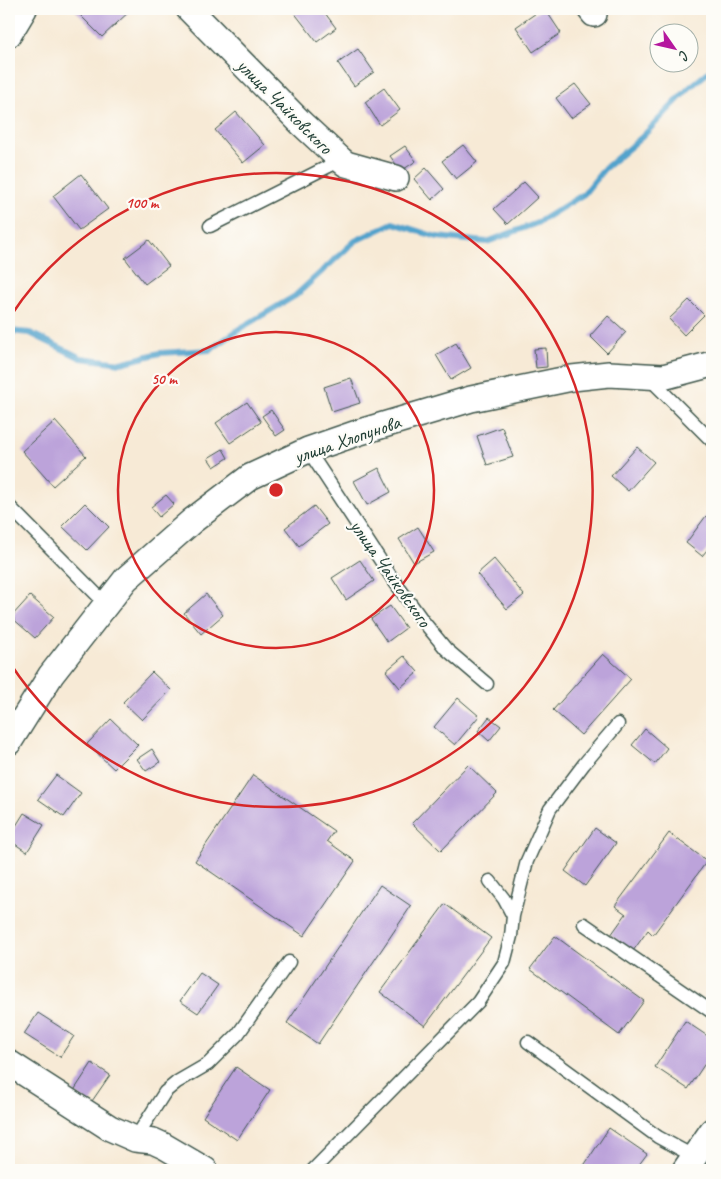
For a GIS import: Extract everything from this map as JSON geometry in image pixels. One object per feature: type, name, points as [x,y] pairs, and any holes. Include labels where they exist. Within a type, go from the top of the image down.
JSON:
[{"type":"street","points":[[9,34],[24,9]]},
{"type":"street","name":"улица Чайковского","points":[[189,9],[340,160],[346,164],[396,178]]},
{"type":"street","name":"улица Хлопунова","points":[[9,742],[51,675],[126,579],[192,521],[250,477],[308,450],[472,398],[572,378],[609,374],[648,377],[675,375],[712,364]]},
{"type":"street","points":[[9,1063],[110,1128],[135,1139],[159,1143],[205,1170]]},
{"type":"street","points":[[697,1165],[712,1131]]},
{"type":"lane","points":[[210,226],[340,160]]},
{"type":"lane","points":[[648,377],[712,441]]},
{"type":"lane","name":"улица Чайковского","points":[[308,450],[392,578],[423,621],[446,649],[487,684]]},
{"type":"lane","points":[[9,506],[106,604]]},
{"type":"lane","points":[[313,1170],[478,1002],[504,963],[511,936],[513,916],[527,861],[550,809],[584,764],[618,724]]},
{"type":"lane","points":[[490,881],[504,899],[513,916]]},
{"type":"lane","points":[[584,924],[712,1012]]},
{"type":"lane","points":[[135,1139],[165,1092],[177,1082],[208,1064],[238,1034],[289,962]]},
{"type":"lane","points":[[528,1042],[697,1165]]},
{"type":"building","points":[[74,9],[132,9],[102,37]]},
{"type":"building","points":[[296,9],[322,9],[336,28],[317,42],[293,11]]},
{"type":"building","points":[[542,9],[545,9],[561,33],[533,52],[516,27]]},
{"type":"building","points":[[358,49],[374,72],[354,86],[338,63]]},
{"type":"building","points":[[575,84],[591,104],[571,118],[556,98]]},
{"type":"building","points":[[384,88],[400,110],[380,125],[365,102]]},
{"type":"building","points":[[236,112],[265,145],[243,163],[215,130]]},
{"type":"building","points":[[463,145],[477,162],[456,179],[442,161]]},
{"type":"building","points":[[405,146],[416,161],[401,171],[390,156]]},
{"type":"building","points":[[426,168],[444,189],[432,200],[414,179]]},
{"type":"building","points":[[81,174],[108,209],[79,230],[53,196]]},
{"type":"building","points":[[524,182],[538,197],[508,224],[494,209]]},
{"type":"building","points":[[149,240],[169,266],[145,284],[125,258]]},
{"type":"building","points":[[689,300],[704,315],[684,335],[669,319]]},
{"type":"building","points":[[608,316],[626,332],[607,353],[590,336]]},
{"type":"building","points":[[456,343],[471,368],[451,380],[436,355]]},
{"type":"building","points":[[546,348],[547,367],[536,368],[534,349]]},
{"type":"building","points":[[351,378],[360,403],[332,412],[324,387]]},
{"type":"building","points":[[247,402],[261,422],[230,443],[216,423]]},
{"type":"building","points":[[271,410],[285,430],[276,436],[262,416]]},
{"type":"building","points":[[55,421],[86,456],[53,486],[22,451]]},
{"type":"building","points":[[502,427],[513,457],[487,465],[477,436]]},
{"type":"building","points":[[637,447],[654,462],[628,491],[611,476]]},
{"type":"building","points":[[223,449],[228,458],[214,467],[208,458]]},
{"type":"building","points":[[379,468],[391,492],[367,505],[354,481]]},
{"type":"building","points":[[166,495],[174,504],[159,517],[151,507]]},
{"type":"building","points":[[85,503],[109,527],[87,550],[62,526]]},
{"type":"building","points":[[314,506],[328,524],[299,546],[285,528]]},
{"type":"building","points":[[706,516],[712,521],[712,544],[702,556],[686,543]]},
{"type":"building","points":[[418,527],[434,552],[414,563],[399,539]]},
{"type":"building","points":[[494,559],[524,595],[507,609],[477,574]]},
{"type":"building","points":[[360,560],[374,581],[346,600],[332,578]]},
{"type":"building","points":[[206,594],[223,615],[201,634],[184,613]]},
{"type":"building","points":[[30,596],[54,617],[35,638],[11,617]]},
{"type":"building","points":[[390,606],[406,628],[387,642],[371,619]]},
{"type":"building","points":[[603,654],[631,679],[581,735],[553,710]]},
{"type":"building","points":[[404,656],[418,672],[400,688],[386,671]]},
{"type":"building","points":[[152,672],[171,690],[142,720],[123,702]]},
{"type":"building","points":[[458,698],[479,716],[455,745],[434,727]]},
{"type":"building","points":[[489,717],[501,726],[489,741],[478,731]]},
{"type":"building","points":[[111,719],[138,745],[114,769],[87,744]]},
{"type":"building","points":[[645,729],[667,748],[655,764],[632,745]]},
{"type":"building","points":[[152,749],[160,762],[146,771],[137,759]]},
{"type":"building","points":[[468,765],[497,793],[441,851],[412,823]]},
{"type":"building","points":[[56,775],[81,793],[64,817],[38,799]]},
{"type":"building","points":[[253,775],[334,831],[327,841],[355,861],[304,936],[195,861]]},
{"type":"building","points":[[24,813],[44,825],[27,852],[9,840],[9,825],[14,829]]},
{"type":"building","points":[[595,828],[616,843],[585,886],[565,871]]},
{"type":"building","points":[[669,833],[707,861],[653,935],[648,930],[633,951],[611,935],[626,914],[615,906]]},
{"type":"building","points":[[380,885],[411,906],[318,1044],[287,1023]]},
{"type":"building","points":[[445,904],[491,938],[425,1026],[380,992]]},
{"type":"building","points":[[555,936],[644,1001],[619,1035],[530,969]]},
{"type":"building","points":[[200,973],[218,985],[198,1013],[180,1001]]},
{"type":"building","points":[[38,1013],[74,1036],[60,1057],[24,1034]]},
{"type":"building","points":[[685,1021],[712,1039],[712,1053],[688,1089],[655,1067]]},
{"type":"building","points":[[92,1063],[110,1075],[90,1104],[73,1092]]},
{"type":"building","points":[[236,1067],[270,1090],[237,1140],[203,1117]]},
{"type":"building","points":[[609,1128],[647,1154],[635,1170],[581,1170]]},
{"type":"waterway","points":[[9,331],[30,333],[81,358],[121,363],[160,353],[210,350],[244,326],[295,296],[355,241],[393,223],[437,237],[487,242],[537,223],[584,194],[604,169],[642,137],[689,88],[712,69]]}]
